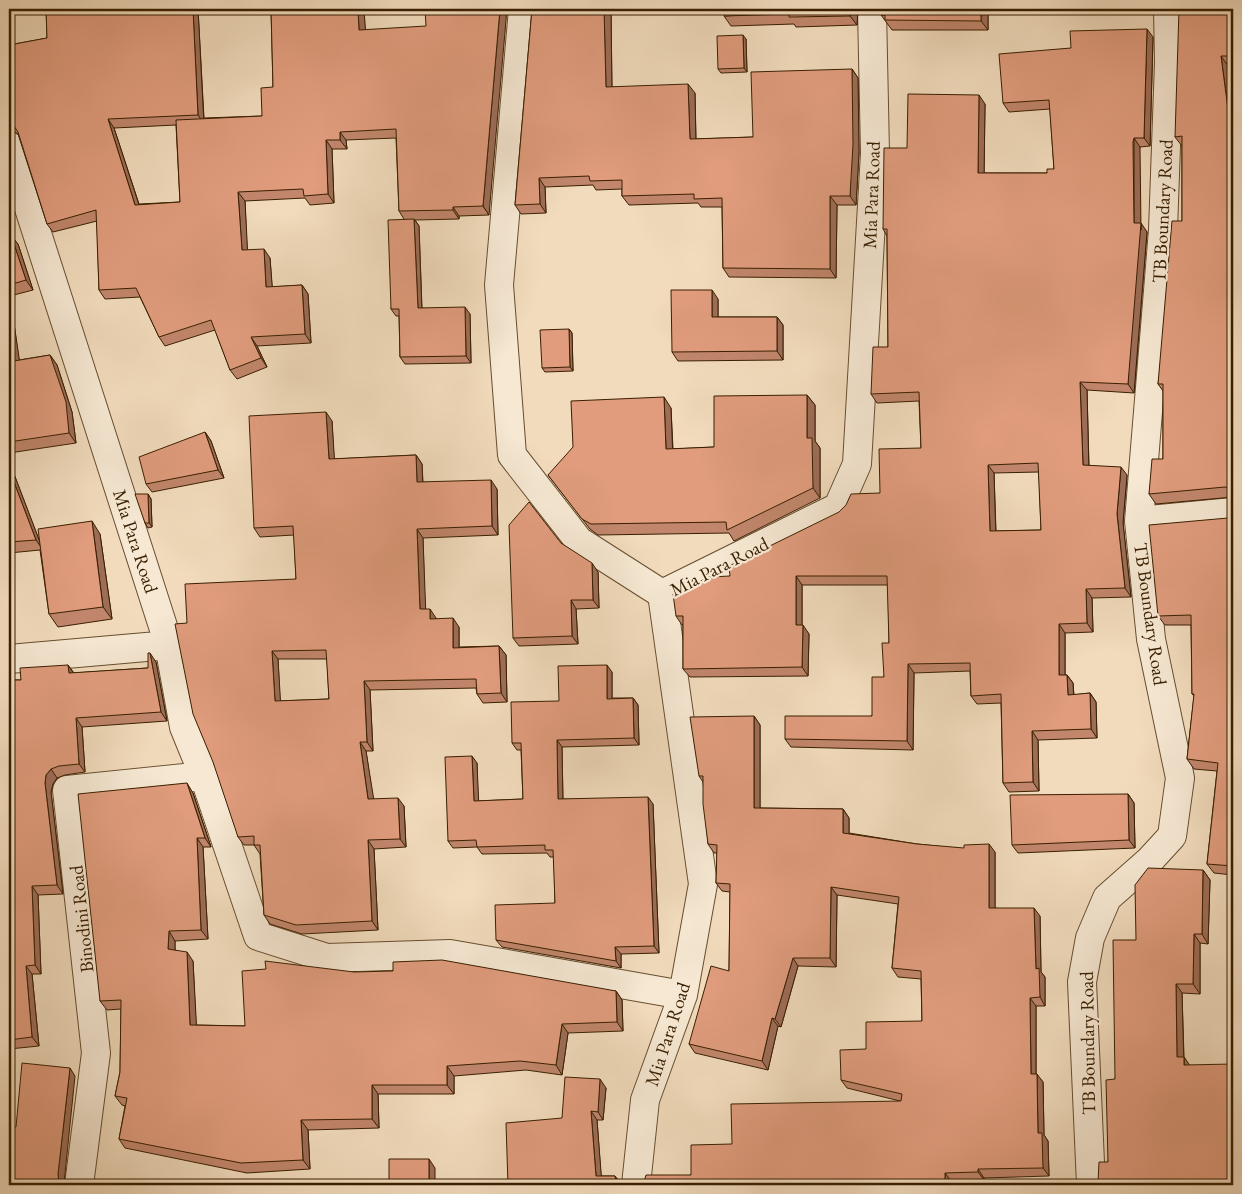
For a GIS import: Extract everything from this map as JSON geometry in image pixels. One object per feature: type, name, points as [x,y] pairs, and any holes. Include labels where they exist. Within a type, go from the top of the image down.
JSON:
[{"type":"street","points":[[523,9],[498,285],[512,455],[579,541],[662,594]]},
{"type":"street","name":"Mia Para Road","points":[[636,1185],[645,1100],[683,995],[703,884],[662,594],[838,507],[857,464],[874,153],[872,9]]},
{"type":"street","name":"TB Boundary Road","points":[[1091,1185],[1082,982],[1090,938],[1107,898],[1150,860],[1172,836],[1180,778],[1151,639],[1139,522],[1163,230],[1169,62],[1168,9]]},
{"type":"street","name":"Mia Para Road","points":[[9,146],[169,645],[184,727],[204,776],[258,936],[327,958],[450,954],[683,995]]},
{"type":"street","points":[[1139,522],[1233,512]]},
{"type":"street","points":[[9,659],[169,645]]},
{"type":"street","name":"Binodini Road","points":[[79,1185],[96,1053],[67,790],[204,776]]},
{"type":"building","points":[[46,9],[193,9],[198,115],[108,119],[135,205],[180,202],[176,120],[262,116],[261,88],[273,87],[271,9],[358,9],[359,30],[426,26],[425,9],[500,9],[483,206],[453,207],[453,210],[399,211],[396,129],[340,132],[340,140],[326,140],[328,194],[304,196],[303,189],[238,192],[242,250],[264,249],[266,287],[302,285],[305,334],[251,337],[261,358],[230,370],[211,320],[159,337],[136,288],[99,290],[96,210],[47,224],[18,132],[9,123],[9,45],[47,38]]},
{"type":"building","points":[[532,9],[604,9],[606,87],[688,84],[690,139],[753,137],[751,72],[852,69],[853,144],[850,196],[830,196],[830,269],[723,268],[722,198],[694,199],[694,194],[622,196],[622,180],[590,181],[589,176],[539,178],[540,204],[515,205]]},
{"type":"building","points":[[724,9],[850,9],[850,16],[789,17],[789,14],[724,16]]},
{"type":"building","points":[[880,9],[981,9],[981,21],[885,20],[885,15],[881,15]]},
{"type":"building","points":[[1179,9],[1233,9],[1233,56],[1221,56],[1233,147],[1233,489],[1225,487],[1149,494],[1152,459],[1163,459],[1163,384],[1158,384],[1172,221],[1182,221],[1182,136],[1175,137]]},
{"type":"building","points":[[1147,29],[1144,138],[1134,138],[1133,142],[1134,223],[1141,223],[1128,384],[1080,382],[1083,465],[1121,467],[1117,514],[1125,588],[1086,589],[1087,623],[1059,624],[1059,675],[1067,675],[1068,695],[1090,693],[1091,729],[1032,731],[1033,782],[1003,783],[1001,694],[971,696],[970,663],[908,664],[907,741],[785,739],[785,716],[872,716],[872,677],[884,677],[882,643],[889,643],[887,576],[796,576],[796,625],[803,625],[802,667],[683,669],[683,616],[676,616],[673,594],[709,577],[730,576],[729,566],[839,512],[846,505],[851,494],[880,493],[879,449],[921,448],[919,392],[871,394],[873,347],[888,347],[887,229],[883,229],[884,148],[907,148],[908,94],[979,95],[978,173],[1047,173],[1047,169],[1054,169],[1049,100],[1003,103],[999,54],[1071,48],[1070,31]],"holes":[[[1038,463],[1041,530],[990,531],[988,465]]]},
{"type":"building","points":[[743,35],[744,68],[718,69],[717,36]]},
{"type":"building","points":[[414,219],[418,308],[465,307],[466,356],[400,357],[399,309],[391,309],[388,220]]},
{"type":"building","points":[[9,235],[11,235],[26,280],[9,285]]},
{"type":"building","points":[[671,290],[712,290],[712,317],[777,317],[777,351],[672,352]]},
{"type":"building","points":[[9,326],[14,361],[50,355],[66,402],[69,433],[9,442]]},
{"type":"building","points":[[569,329],[570,367],[542,368],[540,330]]},
{"type":"building","points":[[807,395],[807,438],[812,438],[813,488],[727,530],[726,522],[591,524],[582,519],[548,475],[573,447],[571,401],[664,397],[666,449],[714,447],[714,396]]},
{"type":"building","points":[[326,412],[329,459],[416,455],[417,482],[491,480],[492,526],[417,529],[420,609],[430,609],[430,619],[453,618],[453,648],[499,646],[501,693],[477,694],[476,679],[364,681],[367,742],[360,742],[368,799],[398,798],[400,839],[368,840],[372,921],[296,925],[264,915],[260,845],[254,845],[254,836],[238,837],[213,762],[193,714],[175,624],[187,623],[185,584],[296,579],[293,526],[254,528],[249,416]],"holes":[[[326,650],[329,699],[275,701],[272,651]]]},
{"type":"building","points":[[205,432],[218,470],[146,484],[139,457]]},
{"type":"building","points":[[9,469],[36,540],[9,542]]},
{"type":"building","points":[[135,494],[148,494],[149,523],[145,523]]},
{"type":"building","points":[[529,502],[561,543],[592,563],[593,600],[571,600],[572,636],[513,638],[509,525]]},
{"type":"building","points":[[1233,516],[1233,866],[1207,864],[1218,763],[1187,759],[1194,694],[1192,694],[1191,615],[1158,616],[1149,525]]},
{"type":"building","points":[[92,521],[103,607],[49,614],[38,529]]},
{"type":"building","points":[[148,653],[150,653],[161,712],[76,718],[79,764],[59,766],[51,769],[46,775],[45,783],[57,885],[32,886],[35,965],[26,966],[32,1037],[9,1040],[9,680],[21,680],[20,668],[68,665],[69,673],[148,668]]},
{"type":"building","points":[[607,665],[607,699],[633,698],[634,738],[557,740],[558,799],[648,797],[654,946],[615,947],[616,961],[496,940],[495,905],[555,903],[553,850],[545,850],[545,845],[477,847],[476,840],[448,841],[445,757],[472,756],[474,801],[523,799],[521,743],[512,743],[511,702],[559,701],[558,666]]},
{"type":"building","points":[[754,716],[754,808],[843,809],[843,833],[917,844],[964,848],[964,845],[989,844],[989,908],[1034,908],[1036,969],[1039,968],[1040,997],[1030,998],[1031,1074],[1037,1074],[1038,1133],[1042,1133],[1043,1168],[978,1169],[978,1172],[945,1173],[945,1185],[643,1185],[646,1175],[691,1175],[691,1145],[732,1144],[731,1104],[901,1101],[902,1094],[841,1080],[840,1050],[866,1049],[866,1022],[922,1021],[921,971],[892,968],[899,897],[831,887],[830,958],[793,958],[775,1019],[772,1018],[762,1061],[689,1044],[711,966],[729,971],[730,884],[716,883],[717,845],[708,844],[703,804],[703,776],[699,776],[690,717]]},
{"type":"building","points":[[187,783],[205,838],[197,838],[201,930],[169,931],[168,949],[187,952],[190,1025],[245,1026],[242,971],[266,969],[265,961],[354,972],[393,971],[393,962],[442,960],[616,991],[617,1022],[562,1024],[556,1065],[520,1061],[447,1066],[447,1085],[372,1085],[372,1119],[301,1120],[303,1160],[241,1163],[119,1139],[127,1098],[115,1096],[120,1072],[121,1000],[100,1001],[78,794]]},
{"type":"building","points":[[1128,794],[1129,840],[1012,845],[1010,795]]},
{"type":"building","points":[[1148,868],[1203,870],[1202,934],[1194,934],[1193,984],[1176,984],[1177,1057],[1184,1057],[1184,1065],[1233,1064],[1233,1185],[1095,1185],[1098,1182],[1099,1162],[1108,1162],[1106,1080],[1115,1079],[1113,940],[1136,940],[1135,885]]},
{"type":"building","points":[[22,1063],[70,1068],[58,1174],[59,1185],[9,1185],[12,1127],[16,1127]]},
{"type":"building","points":[[565,1077],[600,1079],[598,1112],[591,1111],[596,1176],[615,1176],[618,1185],[508,1185],[506,1123],[562,1118]]},
{"type":"building","points":[[389,1159],[429,1159],[429,1185],[389,1185]]}]
